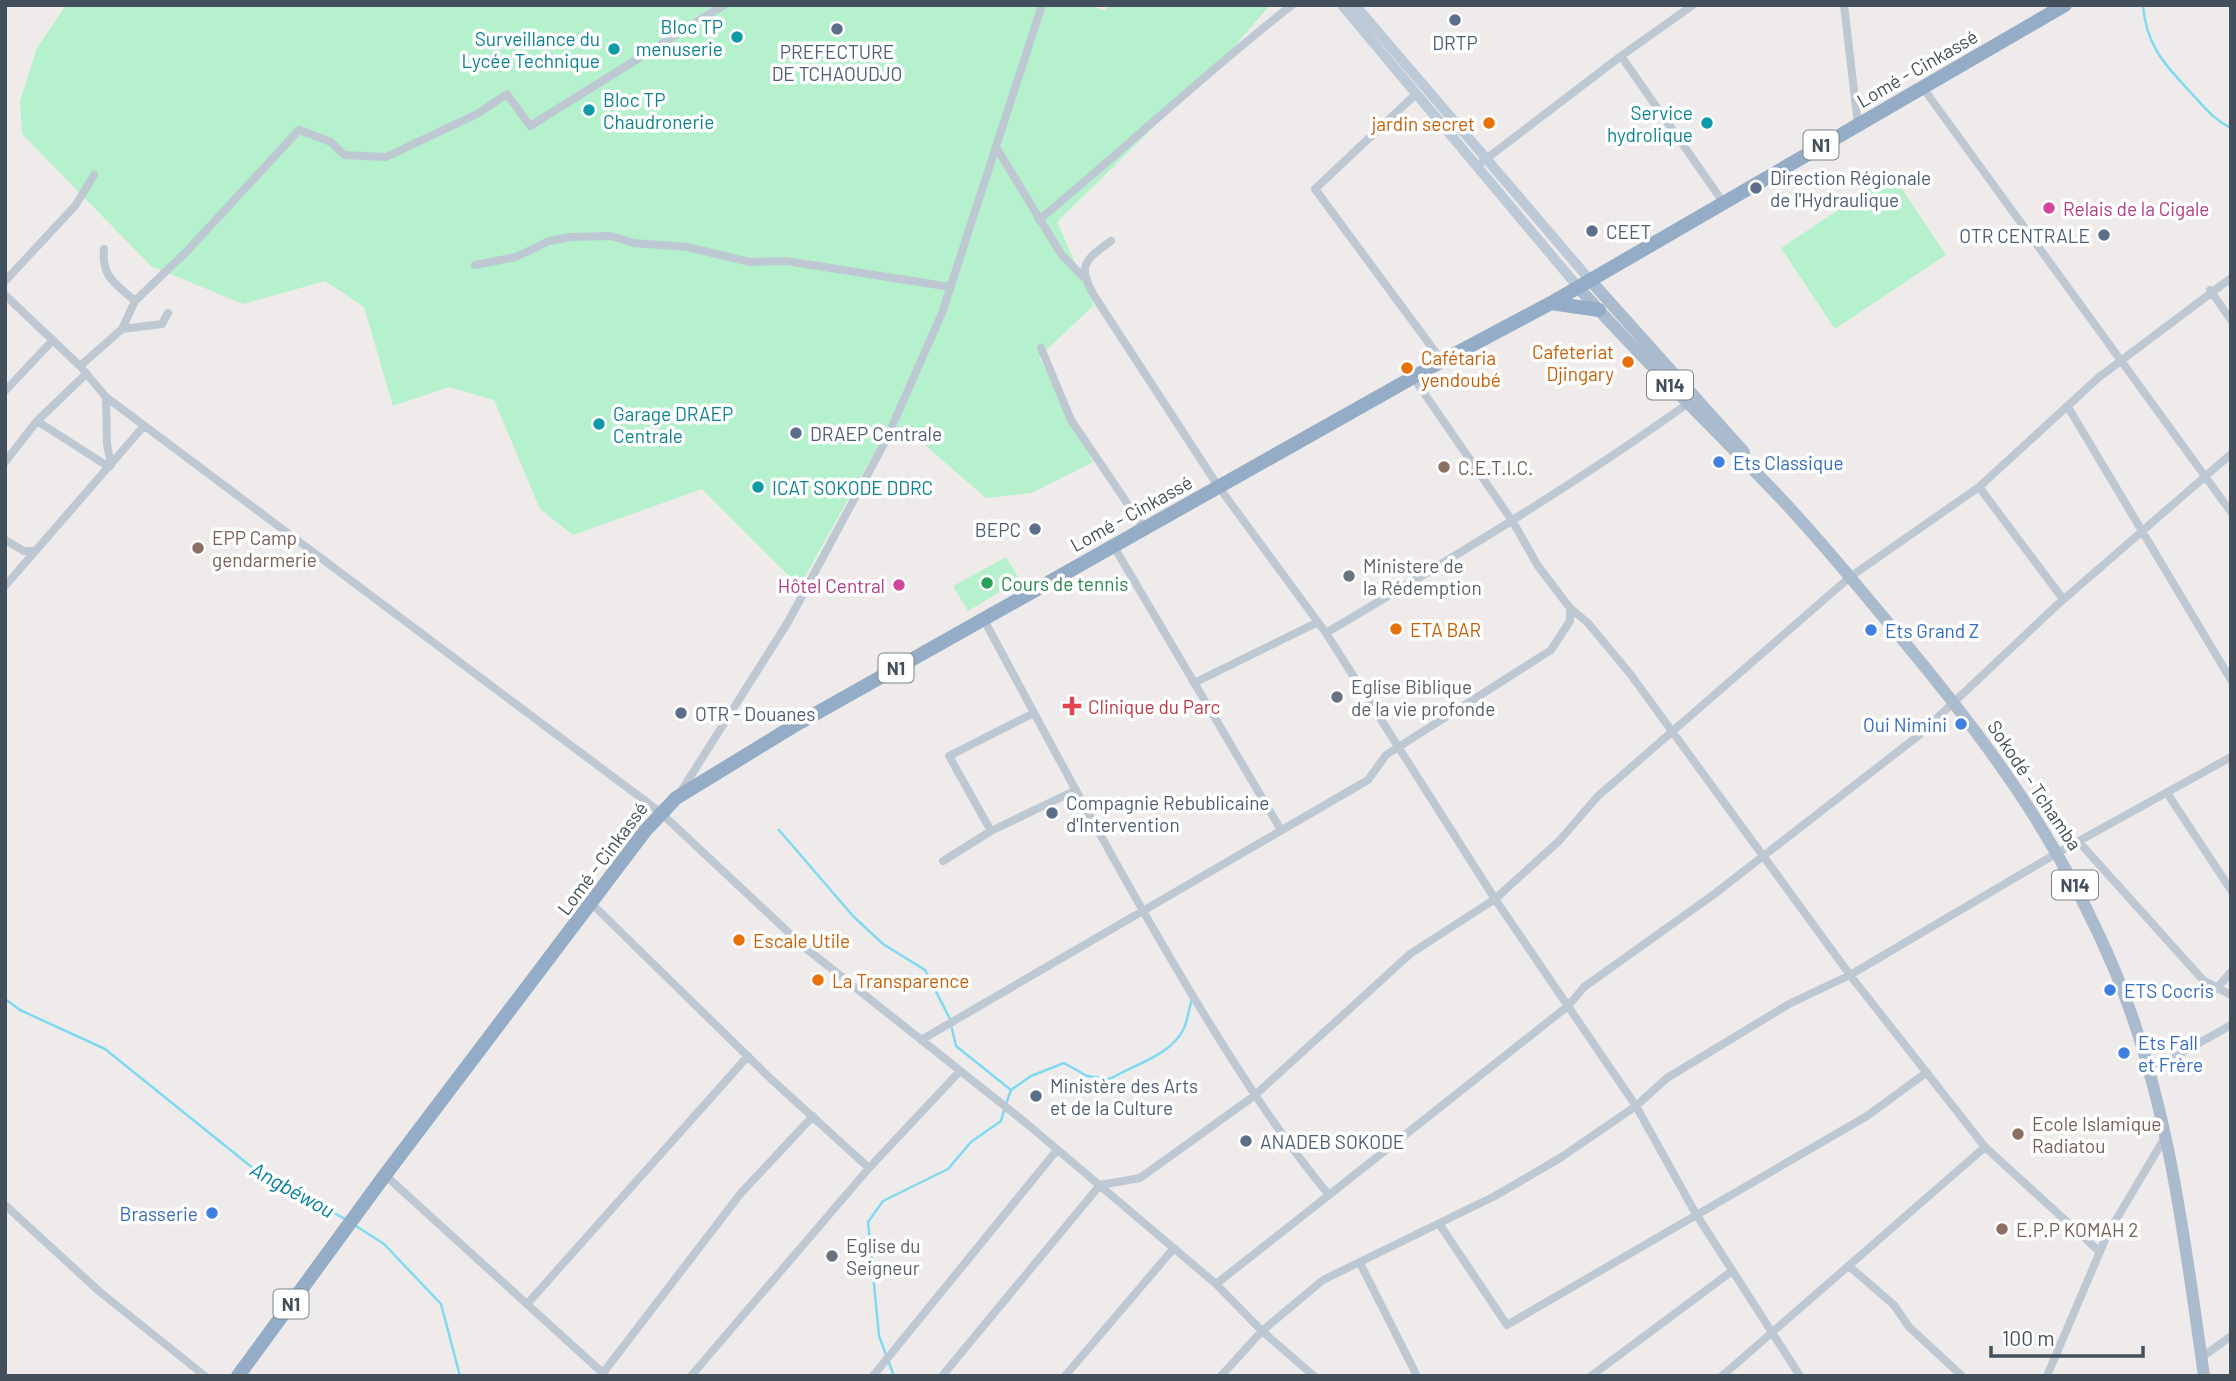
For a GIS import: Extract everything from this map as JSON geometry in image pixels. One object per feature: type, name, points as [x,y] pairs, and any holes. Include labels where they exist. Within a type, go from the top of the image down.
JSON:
[{"type":"highway","name":"Lomé - Cinkassé","points":[[238,1376],[385,1175],[660,812],[676,798],[792,727],[1442,360],[1551,303],[2065,5]]},
{"type":"highway","points":[[1551,303],[1599,310]]},
{"type":"main road","points":[[1342,5],[1417,93],[1482,162]]},
{"type":"main road","points":[[1355,5],[1584,283]]},
{"type":"main road","name":"Sokodé - Tchamba","points":[[1584,283],[1599,310],[1687,404],[1765,481],[1953,700],[2015,784],[2059,852],[2115,972],[2148,1072],[2164,1139],[2204,1376]]},
{"type":"main road","name":"Sokodé - Tchamba","points":[[1584,283],[1734,440],[1765,481]]},
{"type":"street","points":[[80,366],[122,329],[135,301],[187,251],[299,130],[331,142],[344,155],[386,157],[477,114],[507,94],[530,126],[724,5]]},
{"type":"street","points":[[676,798],[802,598],[886,440],[942,313],[1042,5]]},
{"type":"street","points":[[1039,220],[1136,139],[1235,49],[1292,5]]},
{"type":"street","points":[[1482,162],[1693,5]]},
{"type":"street","points":[[1844,5],[1857,125]]},
{"type":"street","points":[[1621,56],[1723,202]]},
{"type":"street","points":[[1923,88],[2231,512]]},
{"type":"street","points":[[1417,93],[1315,189],[1442,360]]},
{"type":"street","points":[[996,147],[1061,254],[1083,277],[1218,486],[1326,633],[1495,899],[1636,1106],[1696,1214],[1800,1376]]},
{"type":"street","points":[[5,281],[75,206],[94,175]]},
{"type":"street","points":[[475,265],[516,257],[549,241],[571,237],[611,236],[634,243],[687,247],[750,262],[786,261],[951,287]]},
{"type":"street","points":[[1083,277],[1087,261],[1111,242]]},
{"type":"street","points":[[104,249],[103,265],[107,275],[135,301]]},
{"type":"street","points":[[942,1376],[1100,1185],[1140,1178],[1254,1096],[1410,954],[1495,899],[1559,841],[1598,796],[1850,577],[1979,487],[2121,360],[2210,290],[2231,278]]},
{"type":"street","points":[[2210,290],[2231,320]]},
{"type":"street","points":[[5,295],[80,366],[106,397],[143,427],[660,812],[803,946],[1100,1185],[1216,1284],[1262,1331],[1314,1376]]},
{"type":"street","points":[[122,329],[162,324],[169,313]]},
{"type":"street","points":[[5,391],[53,340]]},
{"type":"street","points":[[1041,348],[1071,420],[1144,528]]},
{"type":"street","points":[[5,462],[37,421],[86,374]]},
{"type":"street","points":[[1413,377],[1513,522],[1538,566],[1570,608],[1597,633],[1850,975],[1985,1147],[2100,1252]]},
{"type":"street","points":[[106,397],[110,466]]},
{"type":"street","points":[[1326,633],[1513,522],[1603,464],[1687,404]]},
{"type":"street","points":[[2068,407],[2231,680]]},
{"type":"street","points":[[37,421],[110,466]]},
{"type":"street","points":[[5,586],[143,427]]},
{"type":"street","points":[[1216,1284],[1568,1006],[1584,987],[1762,858],[1918,736],[1953,700],[2063,599],[2143,533],[2231,454]]},
{"type":"street","points":[[1979,487],[2063,599]]},
{"type":"street","points":[[5,540],[24,551],[34,551]]},
{"type":"street","points":[[1113,545],[1281,830]]},
{"type":"street","points":[[921,1040],[1368,780],[1386,755],[1551,650],[1570,621],[1570,608]]},
{"type":"street","points":[[983,618],[1141,911],[1254,1096],[1296,1156],[1329,1195]]},
{"type":"street","points":[[1195,683],[1318,622]]},
{"type":"street","points":[[991,831],[949,756],[1034,713]]},
{"type":"street","points":[[1221,1376],[1262,1331],[1323,1280],[1440,1225],[1560,1158],[1636,1106],[1667,1078],[1789,1004],[1850,975],[2059,852],[2231,757]]},
{"type":"street","points":[[943,861],[991,831],[1076,790]]},
{"type":"street","points":[[2167,793],[2231,890]]},
{"type":"street","points":[[2079,842],[2138,911],[2203,980],[2231,995]]},
{"type":"street","points":[[592,903],[748,1056],[869,1168]]},
{"type":"street","points":[[2216,989],[2231,972]]},
{"type":"street","points":[[2148,1072],[2231,1025]]},
{"type":"street","points":[[528,1303],[748,1056]]},
{"type":"street","points":[[691,1376],[869,1168],[960,1070]]},
{"type":"street","points":[[1440,1225],[1507,1325],[1867,1115],[1927,1072]]},
{"type":"street","points":[[385,1175],[604,1375],[741,1193],[813,1116]]},
{"type":"street","points":[[2047,1376],[2107,1235],[2164,1139]]},
{"type":"street","points":[[1722,1376],[1985,1147]]},
{"type":"street","points":[[873,1376],[1058,1150]]},
{"type":"street","points":[[5,1205],[100,1293],[205,1376]]},
{"type":"street","points":[[1065,1376],[1174,1248]]},
{"type":"street","points":[[1360,1263],[1417,1376]]},
{"type":"street","points":[[1850,1267],[1894,1306],[1909,1327],[1962,1376]]},
{"type":"street","points":[[1591,1376],[1732,1271]]},
{"type":"street","points":[[2201,1358],[2231,1336]]},
{"type":"green space","points":[[66,5],[1090,5],[1105,11],[1108,5],[1270,5],[1227,55],[1057,222],[1094,305],[1039,357],[1093,462],[1031,493],[986,498],[919,440],[888,428],[803,580],[793,580],[702,489],[573,535],[540,509],[494,400],[449,387],[393,406],[364,307],[325,281],[243,304],[151,266],[22,134],[20,101],[37,48]]},
{"type":"green space","points":[[1892,174],[1946,255],[1835,329],[1781,248]]},
{"type":"green space","name":"Cours de tennis","points":[[1006,557],[1020,580],[968,611],[953,586]]},
{"type":"waterway","points":[[2143,5],[2148,33],[2159,55],[2210,113],[2231,128]]},
{"type":"waterway","points":[[779,830],[853,916],[883,944],[925,970],[950,1019]]},
{"type":"waterway","points":[[1011,1090],[1031,1076],[1064,1063],[1087,1076],[1110,1079],[1151,1059],[1177,1039],[1186,1023],[1192,998]]},
{"type":"waterway","name":"Angbéwou","points":[[5,999],[20,1010],[105,1049],[254,1169],[347,1220]]},
{"type":"waterway","points":[[951,1025],[956,1046],[1011,1090],[1006,1104]]},
{"type":"waterway","points":[[894,1376],[879,1336],[868,1222],[883,1201],[948,1169],[971,1142],[1001,1121],[1004,1110]]},
{"type":"waterway","name":"Angbéwou","points":[[356,1226],[384,1244],[441,1304],[460,1376]]},
{"type":"place","name":"DRTP","points":[[1455,20]]},
{"type":"place","name":"PREFECTURE DE TCHAOUDJO","points":[[837,29]]},
{"type":"place","name":"Bloc TP menuserie","points":[[737,37]]},
{"type":"place","name":"Surveillance du Lycée Technique","points":[[614,49]]},
{"type":"place","name":"Bloc TP Chaudronerie","points":[[589,110]]},
{"type":"place","name":"jardin secret","points":[[1489,123]]},
{"type":"place","name":"Service hydrolique","points":[[1707,123]]},
{"type":"place","name":"Direction Régionale de l'Hydraulique","points":[[1756,188]]},
{"type":"place","name":"Relais de la Cigale","points":[[2049,208]]},
{"type":"place","name":"CEET","points":[[1592,231]]},
{"type":"place","name":"OTR CENTRALE","points":[[2104,235]]},
{"type":"place","name":"Cafeteriat Djingary","points":[[1628,362]]},
{"type":"place","name":"Cafétaria yendoubé","points":[[1407,368]]},
{"type":"place","name":"Garage DRAEP Centrale","points":[[599,424]]},
{"type":"place","name":"DRAEP Centrale","points":[[796,433]]},
{"type":"place","name":"Ets Classique","points":[[1719,462]]},
{"type":"place","name":"C.E.T.I.C.","points":[[1444,467]]},
{"type":"place","name":"ICAT SOKODE DDRC","points":[[758,487]]},
{"type":"place","name":"BEPC","points":[[1035,529]]},
{"type":"place","name":"EPP Camp gendarmerie","points":[[198,548]]},
{"type":"place","name":"Ministere de la Rédemption","points":[[1349,576]]},
{"type":"place","name":"Cours de tennis","points":[[987,583]]},
{"type":"place","name":"Hôtel Central","points":[[899,585]]},
{"type":"place","name":"ETA BAR","points":[[1396,629]]},
{"type":"place","name":"Ets Grand Z","points":[[1871,630]]},
{"type":"place","name":"Eglise Biblique de la vie profonde","points":[[1337,697]]},
{"type":"place","name":"Clinique du Parc","points":[[1072,706]]},
{"type":"place","name":"OTR - Douanes","points":[[681,713]]},
{"type":"place","name":"Oui Nimini","points":[[1961,724]]},
{"type":"place","name":"Compagnie Rebublicaine d'Intervention","points":[[1052,813]]},
{"type":"place","name":"Escale Utile","points":[[739,940]]},
{"type":"place","name":"La Transparence","points":[[818,980]]},
{"type":"place","name":"ETS Cocris","points":[[2110,990]]},
{"type":"place","name":"Ets Fall et Frère","points":[[2124,1053]]},
{"type":"place","name":"Ministère des Arts et de la Culture","points":[[1036,1096]]},
{"type":"place","name":"Ecole Islamique Radiatou","points":[[2018,1134]]},
{"type":"place","name":"ANADEB SOKODE","points":[[1246,1141]]},
{"type":"place","name":"Brasserie","points":[[212,1213]]},
{"type":"place","name":"E.P.P KOMAH 2","points":[[2002,1229]]},
{"type":"place","name":"Eglise du Seigneur","points":[[832,1256]]}]
